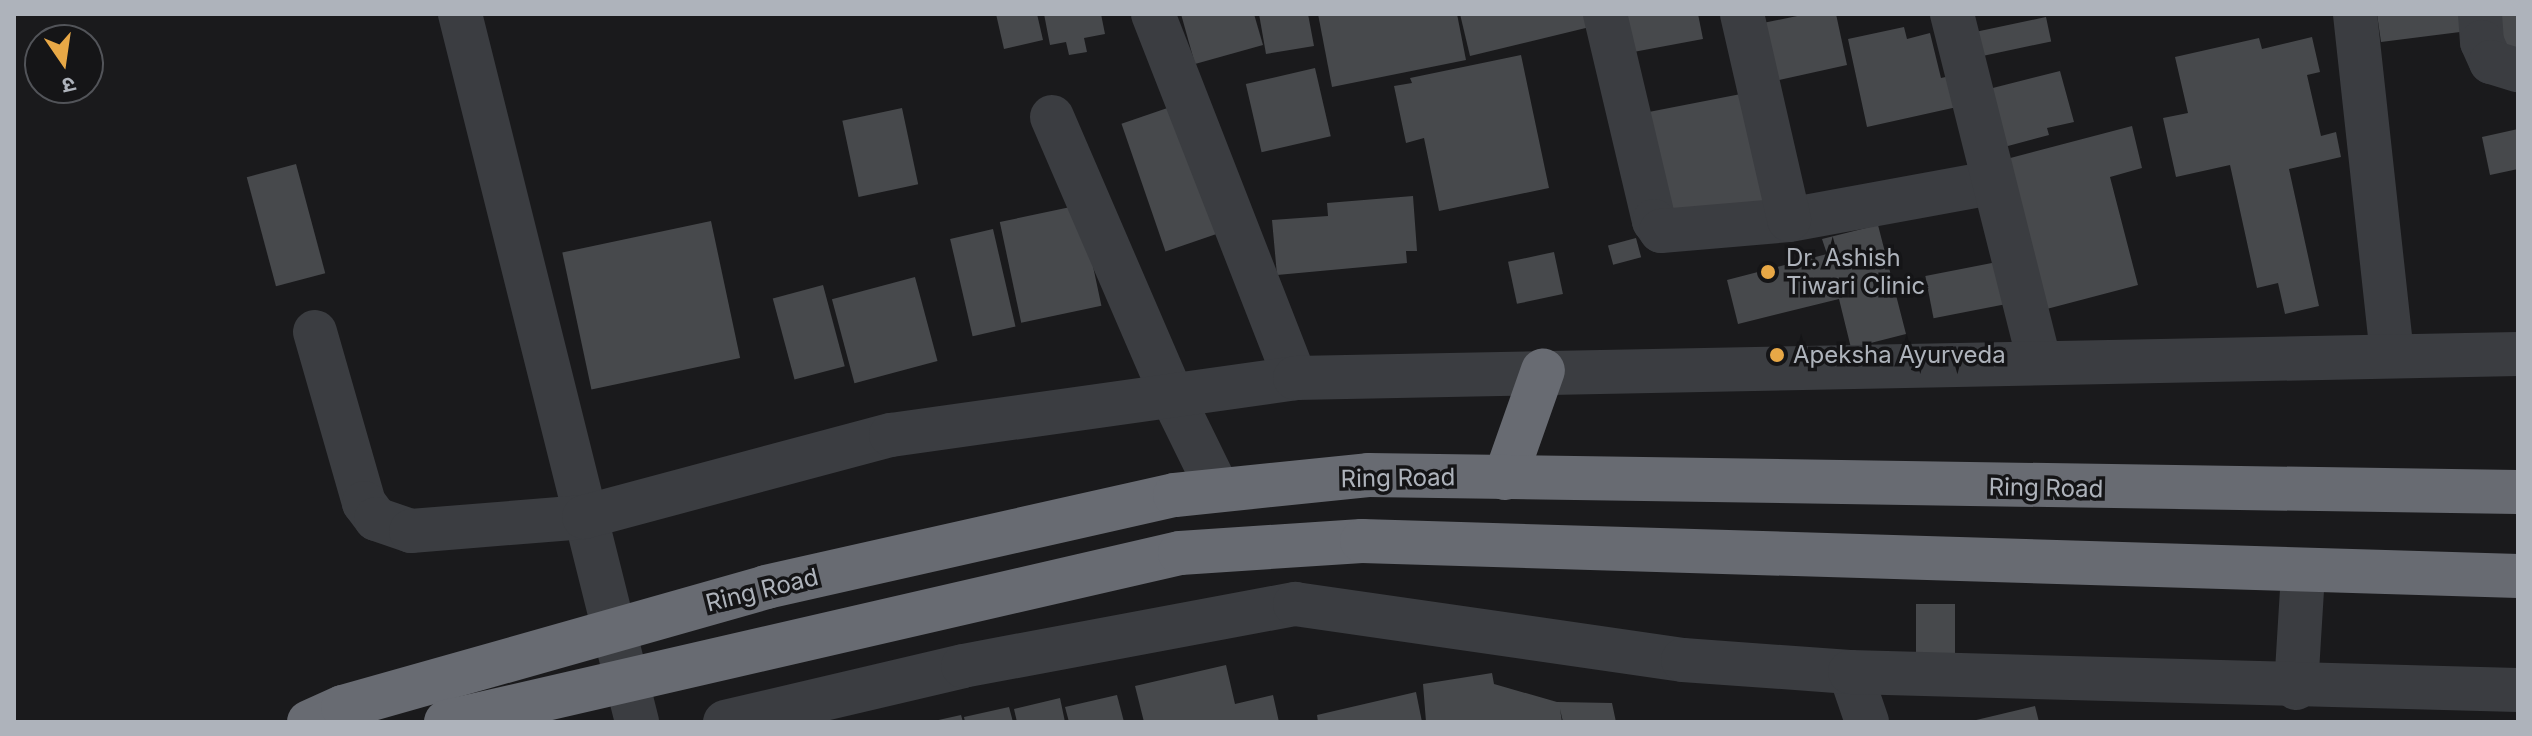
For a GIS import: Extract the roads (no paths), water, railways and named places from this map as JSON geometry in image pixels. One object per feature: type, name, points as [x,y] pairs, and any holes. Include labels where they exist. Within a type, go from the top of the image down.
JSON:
[{"type":"highway","points":[[1505,478],[1543,370]]},
{"type":"highway","name":"Ring Road","points":[[309,722],[343,707],[766,587],[1175,495],[1218,490],[1368,475],[2518,492]]},
{"type":"highway","points":[[446,722],[624,677],[1180,553],[1362,541],[2121,562],[2303,573],[2518,576]]},
{"type":"street","points":[[460,14],[637,722]]},
{"type":"street","points":[[1153,14],[1295,378]]},
{"type":"street","points":[[1605,14],[1654,221],[1661,231],[1789,220],[1991,183]]},
{"type":"street","points":[[1742,14],[1789,220]]},
{"type":"street","points":[[1952,14],[1991,183],[2039,360]]},
{"type":"street","points":[[2355,14],[2392,352]]},
{"type":"street","points":[[2480,14],[2482,42],[2491,62],[2518,70]]},
{"type":"street","points":[[1052,117],[1173,398],[1218,490]]},
{"type":"street","points":[[315,332],[364,503],[376,519],[411,531],[584,517],[891,435],[1173,398],[1295,378],[2392,352],[2518,354]]},
{"type":"street","points":[[2285,699],[2303,573]]},
{"type":"street","points":[[725,722],[963,666],[1295,604],[1683,660],[1850,672],[2413,707],[2518,690]]},
{"type":"street","points":[[1850,672],[1866,722]]},
{"type":"place","name":"Dr. Ashish Tiwari Clinic","points":[[1768,272]]},
{"type":"place","name":"Apeksha Ayurveda","points":[[1777,355]]}]
